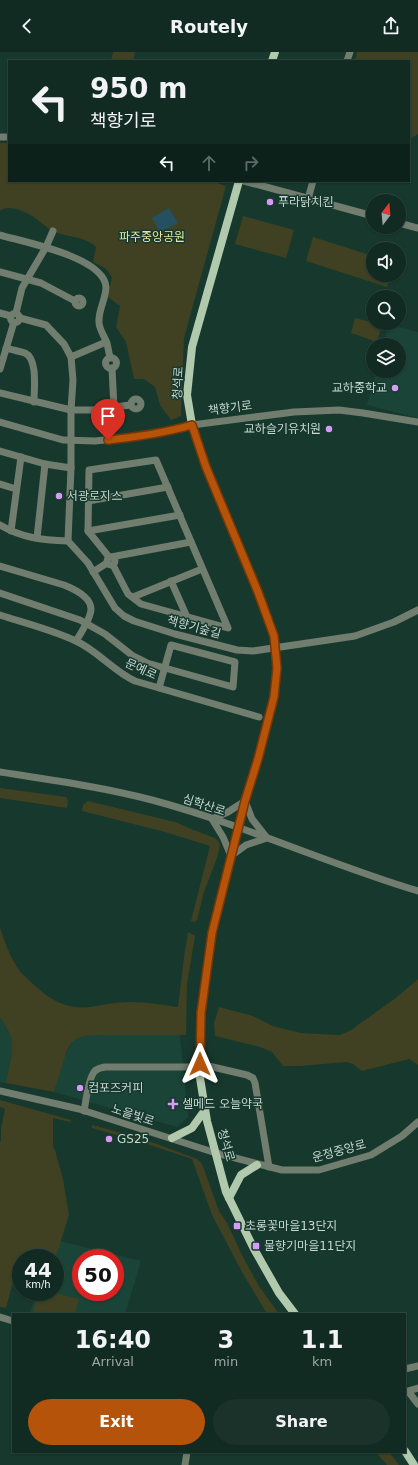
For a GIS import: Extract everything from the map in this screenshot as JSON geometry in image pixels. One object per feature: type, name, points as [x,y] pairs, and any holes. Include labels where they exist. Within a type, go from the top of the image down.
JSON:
[{"type":"main road","name":"청석로","points":[[239,182],[192,347],[187,396],[192,425],[206,467],[258,592],[274,636],[277,668],[274,697],[258,759],[245,801],[209,947],[201,1013],[200,1066],[207,1121],[226,1192],[254,1249],[276,1287],[294,1313]]},
{"type":"main road","points":[[172,1138],[192,1128],[205,1110]]},
{"type":"main road","points":[[229,1198],[241,1175],[257,1164]]},
{"type":"main road","points":[[406,1453],[414,1465]]},
{"type":"street","points":[[248,182],[366,214]]},
{"type":"street","points":[[308,199],[313,182]]},
{"type":"street","points":[[406,225],[418,228]]},
{"type":"street","points":[[0,369],[15,317],[19,297],[53,231]]},
{"type":"street","points":[[0,235],[46,247],[74,257],[97,271],[102,276],[106,287],[99,325],[106,342],[110,358],[116,361],[115,366],[112,368],[114,408]]},
{"type":"street","points":[[0,272],[41,283],[75,300]]},
{"type":"street","points":[[0,313],[46,325],[64,344],[71,357],[73,380],[71,410],[72,468],[68,541],[18,535],[0,525]]},
{"type":"street","points":[[71,357],[106,342]]},
{"type":"street","points":[[6,348],[26,354],[32,358],[34,367],[34,402]]},
{"type":"street","points":[[0,393],[71,410],[93,410],[130,405]]},
{"type":"street","name":"책향기로","points":[[0,422],[63,440],[95,441],[133,438],[192,425],[294,412],[339,410],[418,422]]},
{"type":"street","points":[[0,451],[45,464],[72,468]]},
{"type":"street","points":[[11,531],[21,457]]},
{"type":"street","points":[[156,460],[168,487],[228,628],[141,604],[128,594],[110,560],[88,531],[89,470],[156,460]]},
{"type":"street","points":[[37,538],[45,464]]},
{"type":"street","points":[[0,484],[16,489]]},
{"type":"street","points":[[88,501],[168,487]]},
{"type":"street","points":[[88,531],[180,515]]},
{"type":"street","name":"책향기숲길","points":[[68,541],[84,558],[115,608],[124,616],[134,621],[175,634],[237,650],[253,651],[355,636],[394,622],[418,610]]},
{"type":"street","points":[[94,572],[110,560],[191,542]]},
{"type":"street","points":[[0,566],[64,585],[77,591],[90,604],[90,613],[76,641]]},
{"type":"street","points":[[132,597],[202,569]]},
{"type":"street","points":[[171,581],[187,617]]},
{"type":"street","points":[[0,593],[68,615],[86,623],[105,634],[140,660],[165,668],[233,687],[235,662],[171,645],[165,668],[159,688]]},
{"type":"street","name":"문예로","points":[[0,615],[76,641],[128,678],[259,717]]},
{"type":"street","name":"심학산로","points":[[0,772],[87,785],[152,800],[212,819],[418,891]]},
{"type":"street","points":[[245,801],[252,819],[267,838],[246,846],[231,856],[223,836],[212,819],[228,812],[245,801]]},
{"type":"street","points":[[84,1111],[91,1078],[93,1072],[98,1068],[200,1066],[247,1075],[253,1078],[255,1083],[269,1167]]},
{"type":"street","name":"노을빛로","points":[[0,1091],[84,1111],[216,1153],[257,1164]]},
{"type":"street","name":"운정중앙로","points":[[257,1164],[282,1170],[319,1170],[371,1155],[402,1136],[418,1122]]},
{"type":"street","points":[[0,1317],[12,1321]]},
{"type":"street","points":[[406,1369],[418,1366]]},
{"type":"street","points":[[418,1388],[408,1391],[418,1404]]},
{"type":"street","points":[[185,1465],[187,1453]]},
{"type":"shaded area","name":"교하중학교","points":[[406,329],[418,332],[418,418],[367,405],[374,378],[406,378],[406,338],[385,338],[387,330],[406,330]]},
{"type":"shaded area","points":[[0,1017],[10,1034],[12,1043],[12,1053],[6,1083],[0,1082]]},
{"type":"shaded area","points":[[180,1035],[188,1117],[177,1127],[54,1092],[63,1060],[71,1043],[78,1038],[85,1036]]},
{"type":"shaded area","points":[[60,1241],[92,1249],[72,1249],[72,1301],[124,1301],[124,1257],[141,1261],[125,1313],[30,1313],[33,1301],[64,1301],[64,1249],[58,1249]]},
{"type":"green space","points":[[113,52],[135,52],[133,60],[111,60]]},
{"type":"green space","points":[[357,52],[418,52],[418,134],[410,139],[410,60],[355,60]]},
{"type":"green space","name":"파주중앙공원","points":[[0,143],[8,143],[8,182],[214,182],[226,186],[184,338],[181,416],[171,420],[160,405],[155,387],[144,379],[134,379],[126,342],[116,327],[120,306],[108,297],[112,277],[105,268],[93,262],[96,247],[86,240],[53,231],[29,214],[20,210],[7,208],[0,211]]},
{"type":"green space","points":[[243,216],[294,230],[286,258],[235,244]]},
{"type":"green space","points":[[313,237],[366,254],[366,280],[306,261]]},
{"type":"green space","points":[[371,282],[389,282],[387,287]]},
{"type":"green space","points":[[355,318],[366,321],[366,330],[381,330],[378,338],[366,338],[351,333]]},
{"type":"green space","points":[[0,788],[66,797],[68,801],[67,808],[0,798]]},
{"type":"green space","points":[[88,801],[175,822],[215,838],[218,841],[220,845],[217,858],[204,892],[197,920],[194,922],[191,921],[210,846],[165,832],[82,811],[83,805]]},
{"type":"green space","points":[[0,928],[10,955],[22,973],[43,993],[55,1001],[69,1006],[81,1007],[131,1002],[178,1007],[188,932],[195,936],[187,984],[186,1035],[85,1036],[78,1038],[71,1043],[67,1050],[54,1092],[6,1083],[12,1053],[12,1043],[10,1034],[0,1017]]},
{"type":"green space","points":[[418,979],[418,1065],[409,1059],[362,1071],[353,1064],[346,1062],[283,1066],[272,1052],[260,1047],[215,1036],[214,1023],[219,1007],[253,1016],[273,1026],[301,1033],[340,1035],[351,1030],[397,997]]},
{"type":"green space","points":[[0,1100],[71,1120],[70,1122],[53,1118],[53,1147],[63,1179],[69,1215],[58,1249],[12,1249],[12,1285],[6,1308],[0,1307],[0,1142],[5,1109],[0,1107]]},
{"type":"green space","points":[[92,1125],[141,1138],[197,1159],[202,1164],[219,1211],[227,1223],[244,1259],[259,1286],[278,1313],[266,1313],[242,1272],[212,1215],[192,1159],[92,1128]]},
{"type":"green space","points":[[64,1295],[72,1297],[72,1301],[78,1301],[75,1313],[33,1313],[36,1301],[64,1301]]},
{"type":"green space","points":[[377,1453],[390,1453],[399,1465],[387,1465]]},
{"type":"water","points":[[169,208],[178,223],[160,232],[152,218]]},
{"type":"place","name":"푸라닭치킨","points":[[270,202]]},
{"type":"place","name":"교하중학교","points":[[395,388]]},
{"type":"place","name":"교하슬기유치원","points":[[329,429]]},
{"type":"place","name":"서광로지스","points":[[59,496]]},
{"type":"place","name":"컴포즈커피","points":[[80,1088]]},
{"type":"place","name":"셀메드 오늘약국","points":[[173,1104]]},
{"type":"place","name":"GS25","points":[[109,1139]]},
{"type":"place","name":"초롱꽃마을13단지","points":[[237,1226]]},
{"type":"place","name":"물향기마을11단지","points":[[256,1246]]},
{"type":"route","points":[[108,440],[133,438],[192,425],[206,467],[258,592],[274,636],[276,648],[277,668],[274,697],[258,759],[245,801],[212,933],[201,1013],[200,1064]]}]
